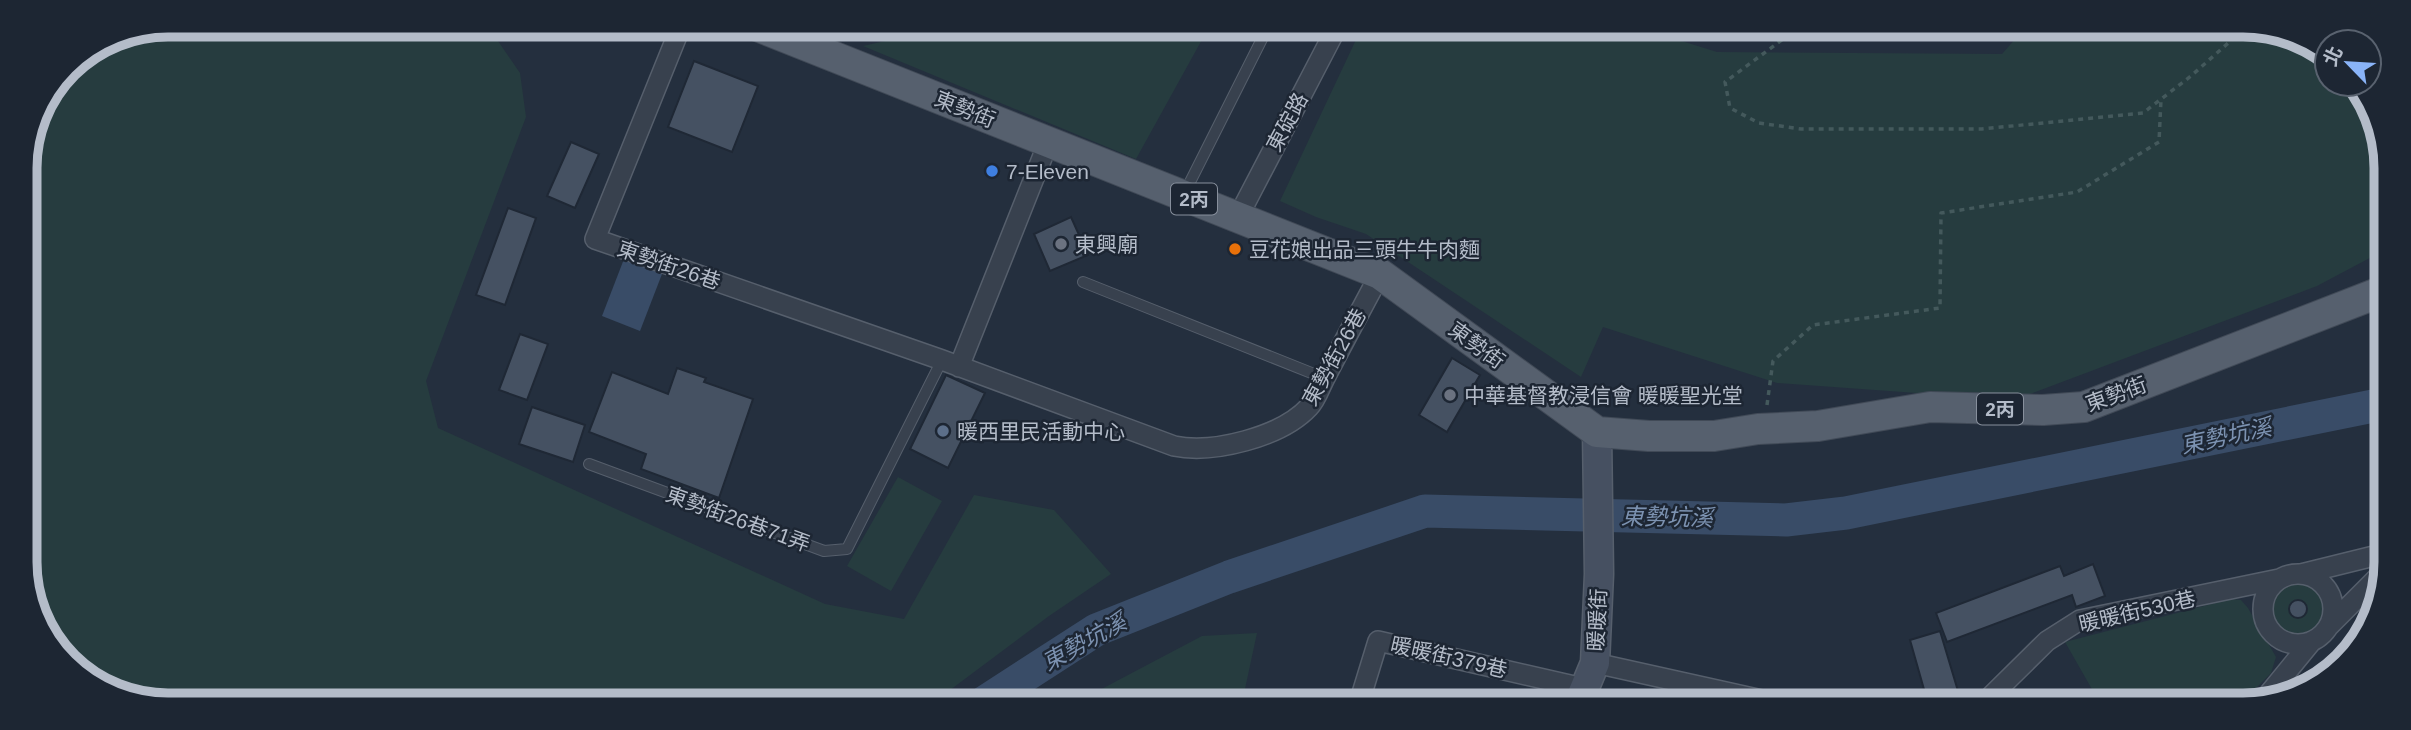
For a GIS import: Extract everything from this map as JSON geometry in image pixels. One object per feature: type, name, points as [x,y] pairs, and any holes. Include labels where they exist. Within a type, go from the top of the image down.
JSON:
[{"type":"main road","name":"東勢街","points":[[784,37],[1380,274],[1597,445],[1648,436],[1714,436],[1758,429],[1818,426],[1930,408],[2084,408],[2374,295]]},
{"type":"street","name":"東勢街26巷","points":[[677,37],[595,239],[951,363],[1174,446],[1190,449],[1255,437],[1292,422],[1312,406],[1324,378],[1380,274]]},
{"type":"street","name":"東碇路","points":[[1238,217],[1332,37]]},
{"type":"street","points":[[951,363],[1048,143]]},
{"type":"street","name":"暖暖街","points":[[1586,685],[1599,574],[1597,445]]},
{"type":"street","points":[[2372,583],[2322,635],[2301,645],[2278,639],[2264,620],[2265,597],[2270,587],[2279,579],[2374,556]]},
{"type":"street","points":[[2301,574],[2312,576],[2329,591],[2333,603],[2329,626]]},
{"type":"street","name":"暖暖街530巷","points":[[1994,693],[2047,641],[2081,620],[2279,579]]},
{"type":"street","name":"暖暖街379巷","points":[[1362,693],[1378,641],[1586,685]]},
{"type":"street","points":[[2272,690],[2312,641]]},
{"type":"street","points":[[1586,685],[1668,693]]},
{"type":"lane","points":[[1184,195],[1263,37]]},
{"type":"lane","points":[[1083,282],[1324,378]]},
{"type":"lane","name":"東勢街26巷71弄","points":[[589,464],[824,551],[847,549],[951,363]]},
{"type":"path","points":[[1786,37],[1726,82],[1730,108],[1759,123],[1801,129],[1982,129],[2143,113],[2235,37]]},
{"type":"path","points":[[1758,429],[1769,398],[1773,361],[1813,325],[1940,308],[1941,213],[2077,191],[2159,142],[2161,99]]},
{"type":"green space","points":[[495,37],[520,73],[526,117],[426,381],[438,428],[825,604],[904,619],[974,495],[1054,510],[1111,574],[1049,616],[946,693],[168,693],[134,689],[102,676],[75,655],[54,628],[41,596],[38,579],[37,159],[41,134],[54,102],[75,75],[88,64],[102,54],[142,39]]},
{"type":"green space","points":[[902,37],[1203,37],[1136,159],[863,46]]},
{"type":"green space","points":[[1357,37],[1669,37],[1717,52],[2002,54],[2017,37],[2260,38],[2277,41],[2313,57],[2313,98],[2354,98],[2372,142],[2374,168],[2374,256],[2317,286],[2014,400],[1777,383],[1603,327],[1581,377],[1366,234],[1280,201]]},
{"type":"green space","points":[[898,477],[942,501],[891,591],[847,566]]},
{"type":"green space","points":[[2298,584],[2316,591],[2323,609],[2316,627],[2298,634],[2280,627],[2273,609],[2280,591]]},
{"type":"green space","points":[[2231,599],[2241,600],[2248,608],[2276,657],[2271,673],[2251,693],[2094,693],[2065,642]]},
{"type":"green space","points":[[1257,633],[1244,693],[1094,693],[1202,636]]},
{"type":"water","points":[[624,259],[662,274],[640,331],[602,316]]},
{"type":"building","points":[[694,61],[758,86],[732,152],[668,127]]},
{"type":"building","points":[[571,142],[599,154],[575,208],[547,196]]},
{"type":"building","points":[[508,208],[536,218],[505,305],[476,295]]},
{"type":"building","name":"東興廟","points":[[1071,217],[1088,255],[1050,271],[1034,234]]},
{"type":"building","points":[[520,334],[548,344],[527,400],[499,390]]},
{"type":"building","name":"中華基督教浸信會 暖暖聖光堂","points":[[1452,358],[1480,375],[1447,432],[1419,415]]},
{"type":"building","points":[[677,368],[706,378],[704,382],[753,399],[719,498],[641,469],[646,454],[589,432],[612,372],[668,394]]},
{"type":"building","name":"暖西里民活動中心","points":[[946,375],[985,393],[948,468],[910,449]]},
{"type":"building","points":[[532,407],[585,425],[573,462],[519,444]]},
{"type":"building","points":[[2093,564],[2105,596],[2076,607],[2072,595],[1947,642],[1936,613],[2060,566],[2064,576]]},
{"type":"building","points":[[2298,600],[2304,603],[2307,609],[2304,615],[2298,618],[2292,615],[2289,609],[2292,603]]},
{"type":"building","points":[[1940,631],[1958,691],[1925,693],[1910,640]]},
{"type":"waterway","name":"東勢坑溪","points":[[998,693],[1096,630],[1229,577],[1425,511],[1786,520],[1846,513],[2374,406]]},
{"type":"place","name":"7-Eleven","points":[[992,171]]},
{"type":"place","name":"東興廟","points":[[1061,244]]},
{"type":"place","name":"豆花娘出品三頭牛牛肉麵","points":[[1235,249]]},
{"type":"place","name":"中華基督教浸信會 暖暖聖光堂","points":[[1450,395]]},
{"type":"place","name":"暖西里民活動中心","points":[[943,431]]}]
